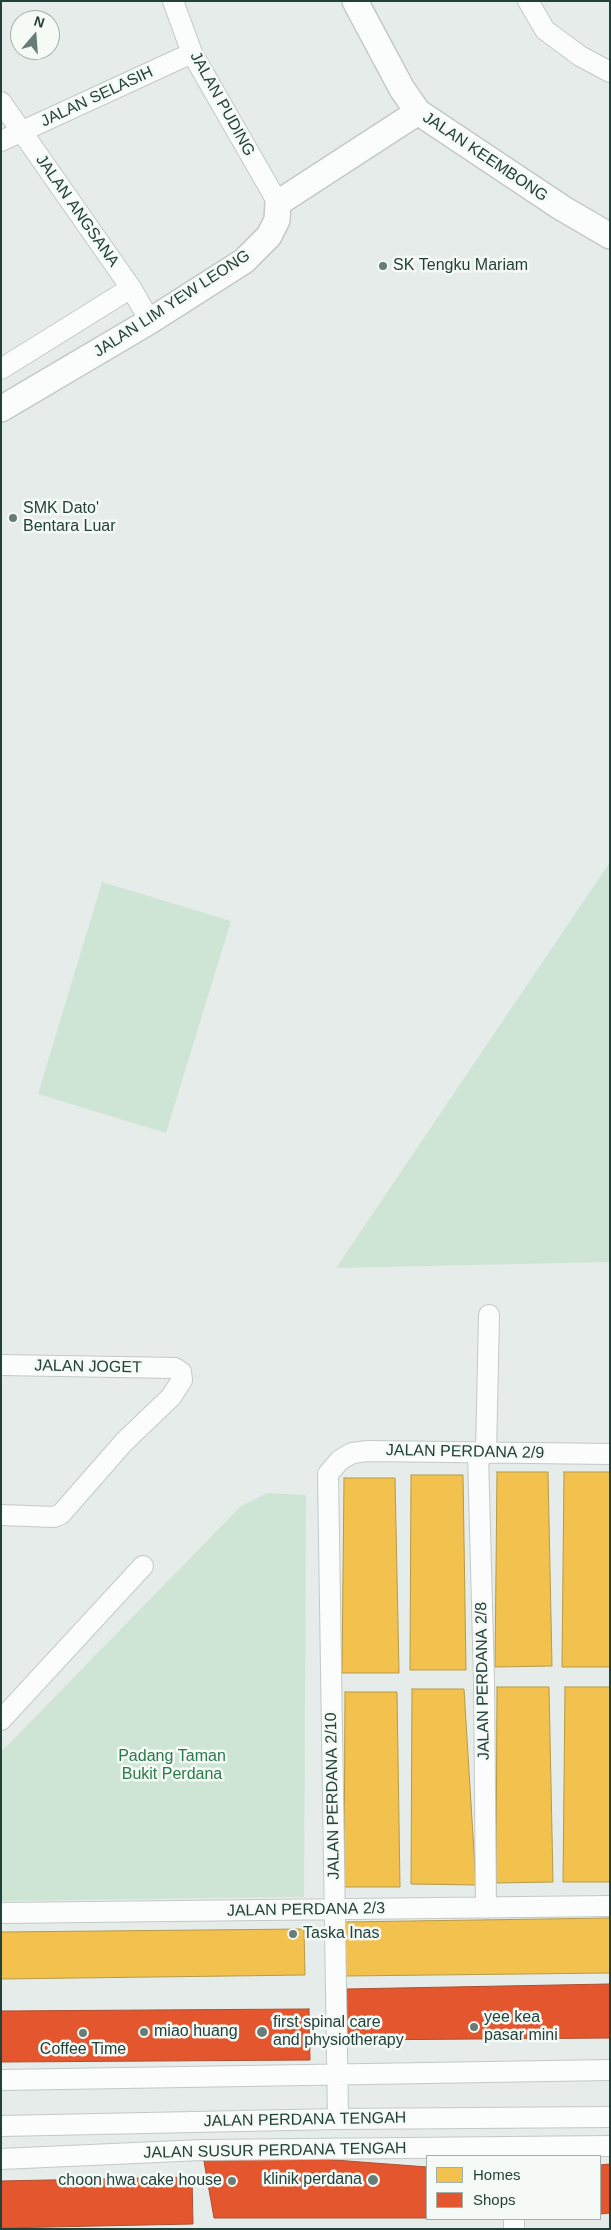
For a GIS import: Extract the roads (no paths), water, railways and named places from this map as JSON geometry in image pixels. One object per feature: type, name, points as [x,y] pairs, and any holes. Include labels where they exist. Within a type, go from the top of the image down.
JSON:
[{"type":"street","name":"JALAN PUDING","points":[[172,1],[192,52],[278,203]]},
{"type":"street","name":"JALAN KEEMBONG","points":[[355,1],[402,89],[418,112],[562,208],[610,236]]},
{"type":"street","points":[[528,1],[545,30],[580,56],[610,72]]},
{"type":"street","name":"JALAN SELASIH","points":[[1,141],[192,52]]},
{"type":"street","name":"JALAN ANGSANA","points":[[1,102],[130,288],[150,321]]},
{"type":"street","points":[[278,203],[418,112]]},
{"type":"street","name":"JALAN LIM YEW LEONG","points":[[1,409],[150,321],[244,261],[269,236],[277,220],[278,203]]},
{"type":"street","points":[[2,366],[130,288]]},
{"type":"street","name":"JALAN PERDANA 2/8","points":[[486,1908],[482,1454],[489,1315]]},
{"type":"street","name":"JALAN JOGET","points":[[1,1365],[175,1368],[181,1372],[182,1380],[171,1397],[124,1442],[61,1514],[54,1517],[1,1515]]},
{"type":"street","name":"JALAN PERDANA 2/9","points":[[328,1474],[340,1460],[352,1454],[368,1451],[482,1454],[610,1454]]},
{"type":"street","name":"JALAN PERDANA 2/10","points":[[328,1474],[338,2119]]},
{"type":"street","points":[[1,1720],[143,1566]]},
{"type":"street","name":"JALAN PERDANA 2/3","points":[[1,1913],[610,1906]]},
{"type":"street","points":[[1,2080],[338,2076],[610,2070]]},
{"type":"street","name":"JALAN PERDANA TENGAH","points":[[1,2126],[338,2119],[610,2117]]},
{"type":"street","points":[[513,2118],[513,2152]]},
{"type":"street","name":"JALAN SUSUR PERDANA TENGAH","points":[[1,2159],[202,2150],[513,2152],[610,2146]]},
{"type":"place","name":"SK Tengku Mariam","points":[[383,266]]},
{"type":"place","name":"SMK Dato' Bentara Luar","points":[[13,518]]},
{"type":"place","name":"Taska Inas","points":[[293,1934]]},
{"type":"place","name":"yee kea pasar mini","points":[[474,2027]]},
{"type":"place","name":"miao huang","points":[[144,2032]]},
{"type":"place","name":"first spinal care and physiotherapy","points":[[262,2032]]},
{"type":"place","name":"Coffee Time","points":[[83,2033]]},
{"type":"place","name":"klinik perdana","points":[[373,2180]]},
{"type":"place","name":"choon hwa cake house","points":[[232,2181]]},
{"type":"park label","name":"Padang Taman Bukit Perdana","points":[[172,1766]]}]
